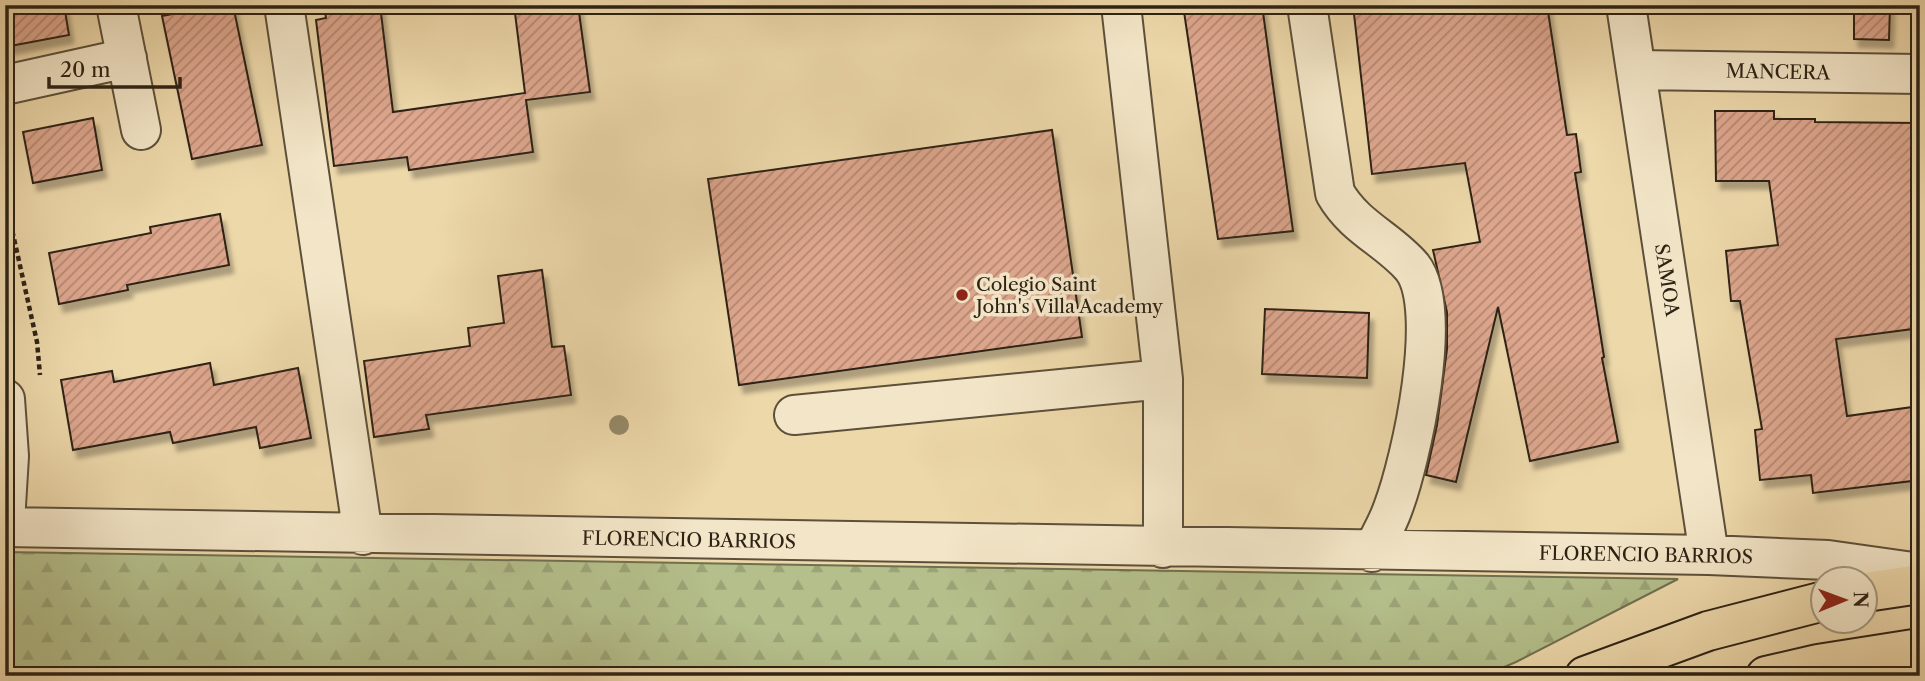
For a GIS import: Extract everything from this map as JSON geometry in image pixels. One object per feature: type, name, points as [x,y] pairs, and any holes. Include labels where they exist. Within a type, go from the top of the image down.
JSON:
[{"type":"main road","points":[[1880,590],[1920,584]]},
{"type":"main road","points":[[1585,676],[1708,631],[1810,605]]},
{"type":"main road","points":[[1766,676],[1818,664],[1920,648]]},
{"type":"street","points":[[116,5],[141,130]]},
{"type":"street","points":[[284,5],[363,535]]},
{"type":"street","points":[[1121,5],[1163,379],[1163,548]]},
{"type":"street","points":[[1307,5],[1335,193],[1347,214],[1412,267],[1424,295],[1423,384],[1410,450],[1393,509],[1372,552]]},
{"type":"street","name":"SAMOA","points":[[1626,5],[1709,555]]},
{"type":"street","points":[[5,85],[127,58]]},
{"type":"street","name":"MANCERA","points":[[1636,70],[1920,74]]},
{"type":"street","points":[[794,415],[1163,379]]},
{"type":"street","points":[[5,399],[9,456],[5,524]]},
{"type":"street","name":"FLORENCIO BARRIOS","points":[[5,524],[363,535],[1709,555],[1828,560],[1920,573]]},
{"type":"path","points":[[5,198],[37,342],[40,383]]},
{"type":"green space","points":[[5,552],[1678,579],[1516,662],[1483,676],[5,676]]},
{"type":"building","points":[[5,5],[64,5],[69,35],[5,47]]},
{"type":"building","points":[[219,5],[233,5],[262,145],[192,159],[162,16]]},
{"type":"building","points":[[324,5],[380,5],[393,112],[525,93],[514,5],[578,5],[590,92],[526,100],[533,152],[409,170],[407,157],[334,166],[316,20],[326,18]]},
{"type":"building","points":[[1183,5],[1262,5],[1293,231],[1218,239]]},
{"type":"building","points":[[1353,5],[1547,5],[1567,135],[1576,134],[1581,172],[1575,173],[1604,357],[1602,358],[1618,442],[1530,461],[1498,307],[1456,482],[1426,475],[1437,425],[1447,349],[1447,312],[1433,250],[1480,242],[1465,163],[1372,174]]},
{"type":"building","points":[[1854,5],[1890,5],[1889,40],[1854,39]]},
{"type":"building","points":[[1715,111],[1774,111],[1774,119],[1815,119],[1815,122],[1920,123],[1920,328],[1836,339],[1847,416],[1920,406],[1920,480],[1813,493],[1811,475],[1760,480],[1755,430],[1762,429],[1740,301],[1731,301],[1726,251],[1778,245],[1769,181],[1716,181]]},
{"type":"building","points":[[93,118],[102,170],[33,183],[23,132]]},
{"type":"building","points":[[1052,130],[1082,337],[739,385],[708,179]]},
{"type":"building","points":[[220,214],[229,265],[127,285],[128,290],[59,304],[49,253],[151,233],[150,227]]},
{"type":"building","points":[[542,270],[552,347],[564,346],[571,395],[426,415],[429,429],[374,437],[364,361],[470,346],[468,328],[504,323],[498,276]]},
{"type":"building","points":[[1265,309],[1369,313],[1367,378],[1262,374]]},
{"type":"building","points":[[210,363],[214,385],[298,368],[311,438],[260,448],[256,427],[173,443],[170,432],[73,450],[61,380],[112,371],[114,382]]},
{"type":"place","name":"Colegio Saint John's Villa Academy","points":[[962,295]]}]
